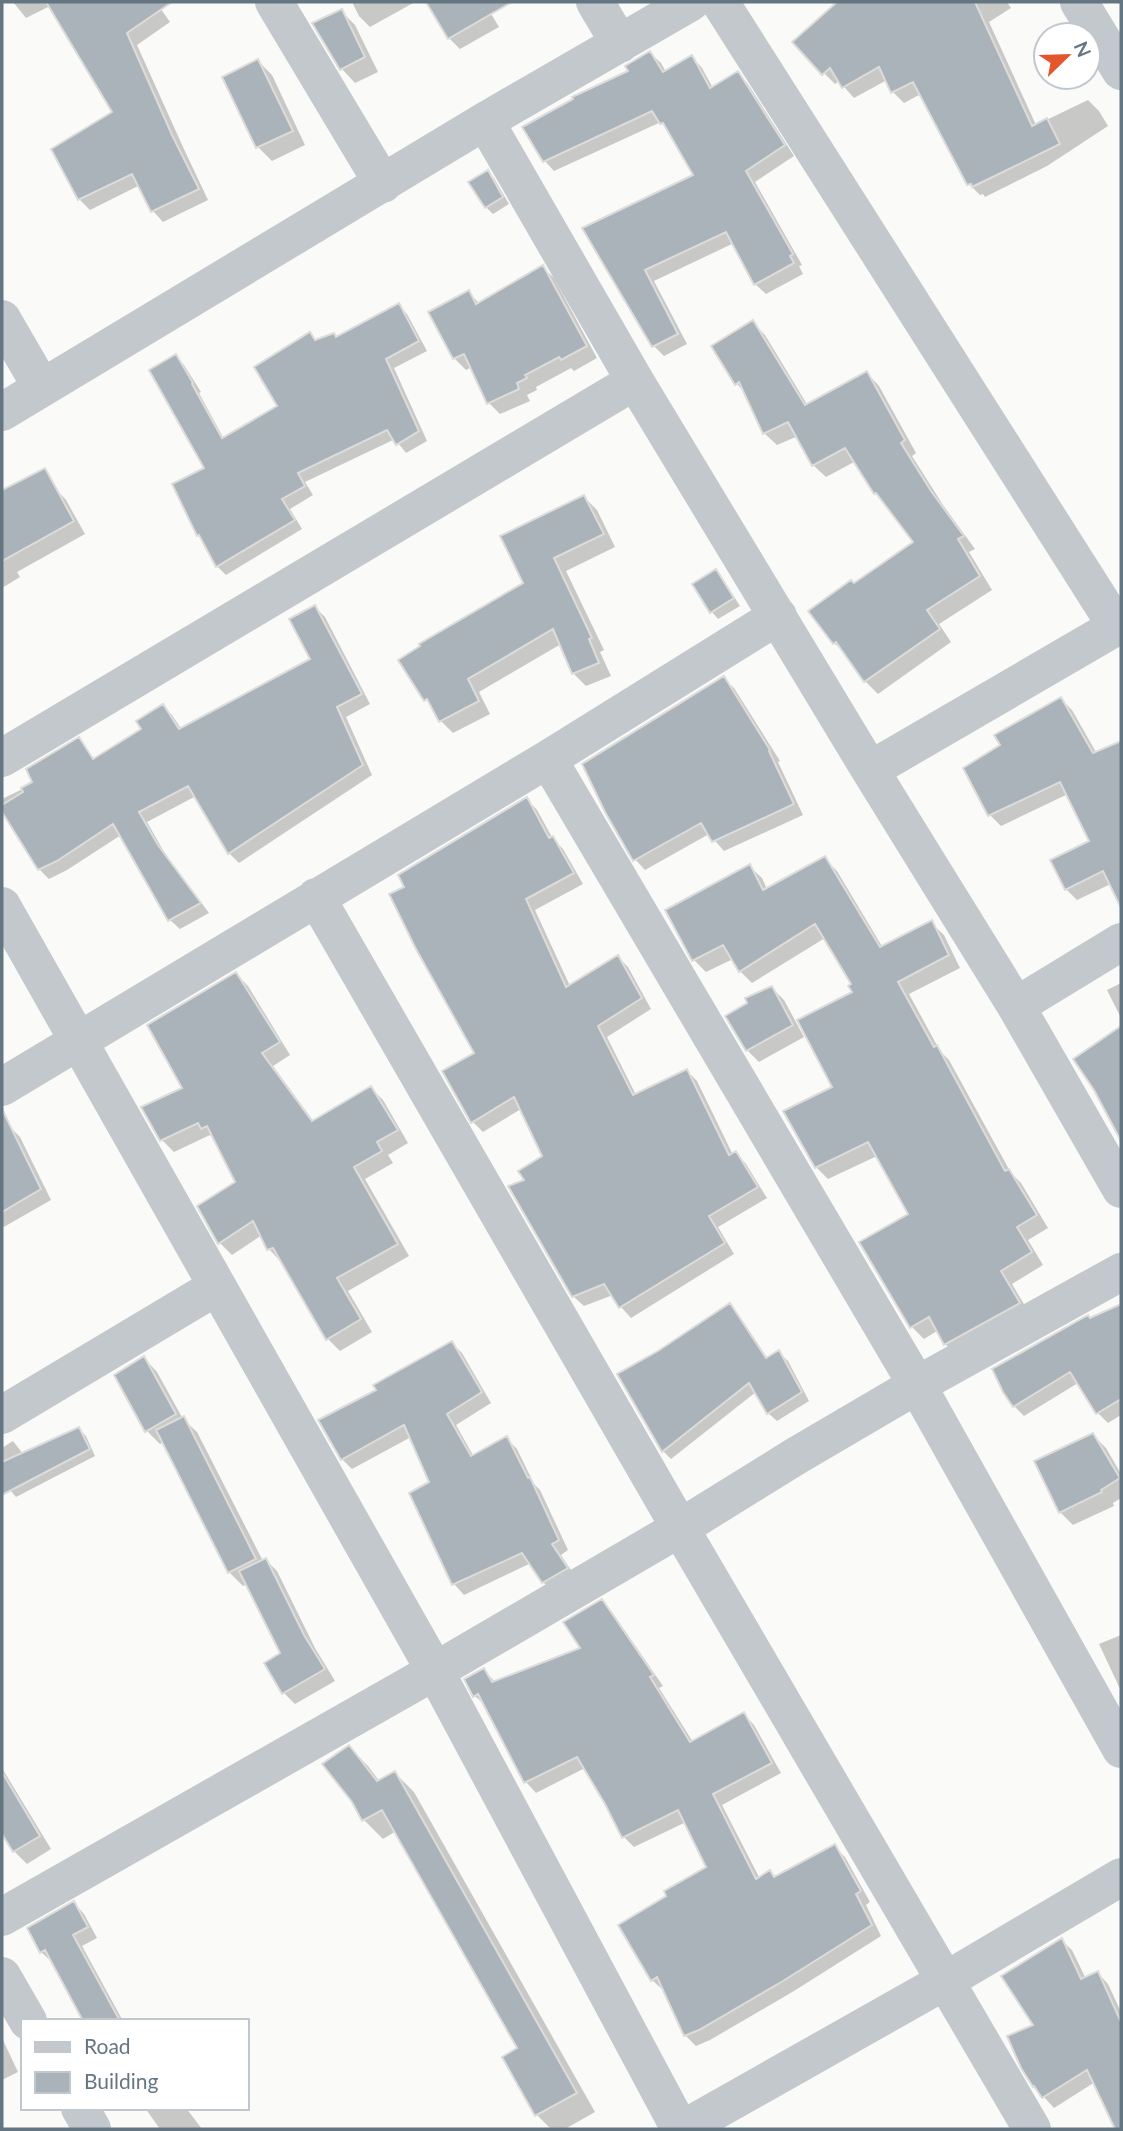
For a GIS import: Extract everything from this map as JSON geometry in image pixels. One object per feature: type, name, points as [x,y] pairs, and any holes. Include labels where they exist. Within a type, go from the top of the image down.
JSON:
[{"type":"street","points":[[274,2],[383,184]]},
{"type":"street","points":[[595,2],[620,44]]},
{"type":"street","points":[[2,412],[485,121],[691,2]]},
{"type":"street","points":[[720,2],[1119,625],[870,770]]},
{"type":"street","points":[[1079,2],[1121,71]]},
{"type":"street","points":[[485,121],[635,381],[1016,1006],[1121,1189]]},
{"type":"street","points":[[2,319],[41,388]]},
{"type":"street","points":[[2,758],[635,381]]},
{"type":"street","points":[[2,1087],[548,759],[778,616]]},
{"type":"street","points":[[548,759],[917,1385],[1121,1749]]},
{"type":"street","points":[[316,897],[680,1528],[1032,2129]]},
{"type":"street","points":[[2,906],[435,1671],[681,2129],[944,1982],[1121,1877]]},
{"type":"street","points":[[1016,1006],[1121,942]]},
{"type":"street","points":[[2,1917],[435,1671],[917,1385],[1121,1272]]},
{"type":"street","points":[[2,1415],[216,1287]]},
{"type":"street","points":[[2,1976],[27,2019]]},
{"type":"street","points":[[81,2110],[92,2129]]},
{"type":"building","points":[[46,2],[172,2],[127,33],[199,189],[151,212],[132,174],[78,200],[51,149],[112,112]]},
{"type":"building","points":[[426,2],[512,2],[448,39]]},
{"type":"building","points":[[837,2],[975,2],[1032,126],[1047,118],[1060,144],[972,187],[971,184],[967,185],[913,82],[891,93],[879,67],[842,88],[830,68],[822,75],[792,42]]},
{"type":"building","points":[[342,9],[365,57],[340,70],[312,23]]},
{"type":"building","points":[[650,51],[663,72],[692,55],[710,88],[738,71],[785,145],[746,171],[793,254],[790,256],[794,263],[754,285],[726,232],[645,270],[678,334],[652,347],[582,228],[693,175],[663,123],[660,124],[652,111],[543,162],[522,127],[573,99],[572,97],[628,71],[625,66]]},
{"type":"building","points":[[258,59],[293,131],[256,148],[222,77]]},
{"type":"building","points":[[488,170],[503,197],[485,208],[468,182]]},
{"type":"building","points":[[543,265],[587,346],[525,375],[527,378],[517,383],[519,389],[487,404],[464,354],[453,359],[428,312],[469,290],[476,304]]},
{"type":"building","points":[[399,303],[419,341],[386,359],[419,431],[396,445],[387,430],[298,473],[305,486],[282,499],[295,520],[216,567],[199,535],[197,536],[172,484],[204,468],[149,370],[176,354],[222,438],[277,406],[254,367],[310,332],[315,340],[334,333],[336,337]]},
{"type":"building","points":[[753,320],[805,405],[867,371],[905,440],[901,443],[964,536],[958,539],[980,576],[927,610],[940,629],[864,682],[836,642],[833,644],[808,611],[851,580],[854,583],[913,542],[876,493],[874,494],[845,448],[812,466],[788,422],[763,434],[739,382],[735,385],[711,346]]},
{"type":"building","points":[[45,468],[74,521],[2,561],[2,490]]},
{"type":"building","points":[[584,495],[604,534],[554,558],[592,638],[589,639],[599,663],[572,674],[553,629],[468,679],[479,701],[439,722],[427,699],[424,701],[398,660],[420,646],[419,644],[523,583],[500,536]]},
{"type":"building","points":[[716,569],[734,598],[710,613],[692,584]]},
{"type":"building","points":[[315,605],[362,694],[337,707],[363,765],[228,854],[188,786],[139,812],[158,845],[201,903],[168,921],[113,824],[57,861],[38,870],[2,812],[2,805],[23,792],[21,788],[32,782],[26,769],[79,737],[93,759],[141,729],[136,721],[163,704],[179,729],[310,659],[289,619]]},
{"type":"building","points":[[724,676],[770,750],[794,804],[712,842],[701,823],[633,861],[582,764]]},
{"type":"building","points":[[1061,697],[1093,753],[1121,741],[1121,908],[1103,871],[1065,890],[1050,860],[1089,841],[1060,782],[988,816],[963,768],[1000,745],[994,735]]},
{"type":"building","points":[[527,797],[549,838],[553,836],[574,873],[526,899],[566,987],[618,955],[642,998],[598,1026],[633,1095],[687,1069],[729,1155],[736,1151],[758,1187],[709,1216],[725,1243],[619,1308],[604,1284],[572,1297],[508,1186],[524,1180],[518,1171],[542,1156],[514,1097],[471,1123],[442,1071],[474,1053],[416,949],[389,894],[404,887],[398,875]]},
{"type":"building","points":[[825,856],[880,947],[932,920],[949,955],[898,982],[934,1047],[937,1045],[1005,1171],[1009,1169],[1037,1215],[1017,1227],[1032,1252],[1001,1271],[1020,1303],[944,1345],[929,1317],[910,1328],[859,1242],[908,1214],[868,1142],[815,1168],[783,1111],[832,1087],[797,1020],[852,992],[848,986],[851,984],[815,924],[739,972],[723,945],[692,961],[665,910],[750,864],[763,890]]},
{"type":"building","points":[[236,972],[280,1042],[262,1053],[312,1121],[371,1086],[398,1130],[377,1142],[382,1151],[354,1167],[398,1244],[337,1278],[361,1319],[326,1340],[273,1248],[267,1250],[253,1221],[218,1244],[197,1206],[235,1182],[207,1126],[201,1129],[198,1123],[160,1141],[141,1107],[182,1088],[147,1025]]},
{"type":"building","points":[[772,986],[793,1025],[746,1051],[725,1016],[747,1003],[745,998]]},
{"type":"building","points":[[1121,1026],[1121,1141],[1094,1090],[1073,1059]]},
{"type":"building","points":[[2,1109],[41,1189],[2,1212]]},
{"type":"building","points":[[730,1303],[766,1358],[779,1350],[802,1392],[767,1414],[749,1383],[662,1452],[617,1374],[658,1351]]},
{"type":"building","points":[[1121,1304],[1121,1399],[1096,1414],[1070,1372],[1013,1407],[992,1369],[1088,1315],[1090,1318]]},
{"type":"building","points":[[452,1341],[482,1392],[447,1414],[471,1456],[507,1436],[528,1478],[530,1477],[559,1540],[552,1544],[568,1568],[542,1583],[522,1553],[452,1585],[409,1493],[429,1482],[404,1425],[341,1460],[318,1420],[376,1390],[373,1385]]},
{"type":"building","points":[[144,1356],[176,1414],[145,1432],[114,1375]]},
{"type":"building","points":[[184,1416],[256,1559],[228,1573],[156,1430]]},
{"type":"building","points":[[79,1427],[90,1449],[2,1495],[2,1462]]},
{"type":"building","points":[[1093,1433],[1120,1478],[1101,1490],[1102,1492],[1059,1513],[1034,1461]]},
{"type":"building","points":[[266,1558],[304,1635],[325,1669],[282,1694],[264,1663],[280,1653],[239,1571]]},
{"type":"building","points":[[602,1599],[654,1675],[650,1677],[690,1742],[744,1712],[772,1763],[713,1794],[756,1879],[770,1870],[774,1877],[835,1844],[861,1891],[856,1894],[872,1925],[783,1981],[684,2036],[657,1977],[651,1981],[618,1925],[666,1896],[664,1891],[706,1867],[678,1810],[622,1838],[577,1757],[524,1783],[478,1694],[473,1697],[464,1679],[484,1668],[492,1682],[580,1648],[563,1622]]},
{"type":"building","points":[[349,1745],[377,1781],[395,1771],[577,2093],[535,2116],[502,2057],[517,2048],[382,1810],[362,1821],[352,1802],[322,1764]]},
{"type":"building","points":[[2,1772],[40,1836],[13,1852],[2,1834]]},
{"type":"building","points":[[74,1901],[88,1927],[73,1935],[119,2019],[82,2019],[45,1950],[40,1953],[27,1928]]},
{"type":"building","points":[[1062,1938],[1081,1979],[1098,1971],[1121,2022],[1121,2129],[1115,2129],[1087,2070],[1042,2098],[1021,2068],[1007,2036],[1033,2025],[1001,1976]]}]
